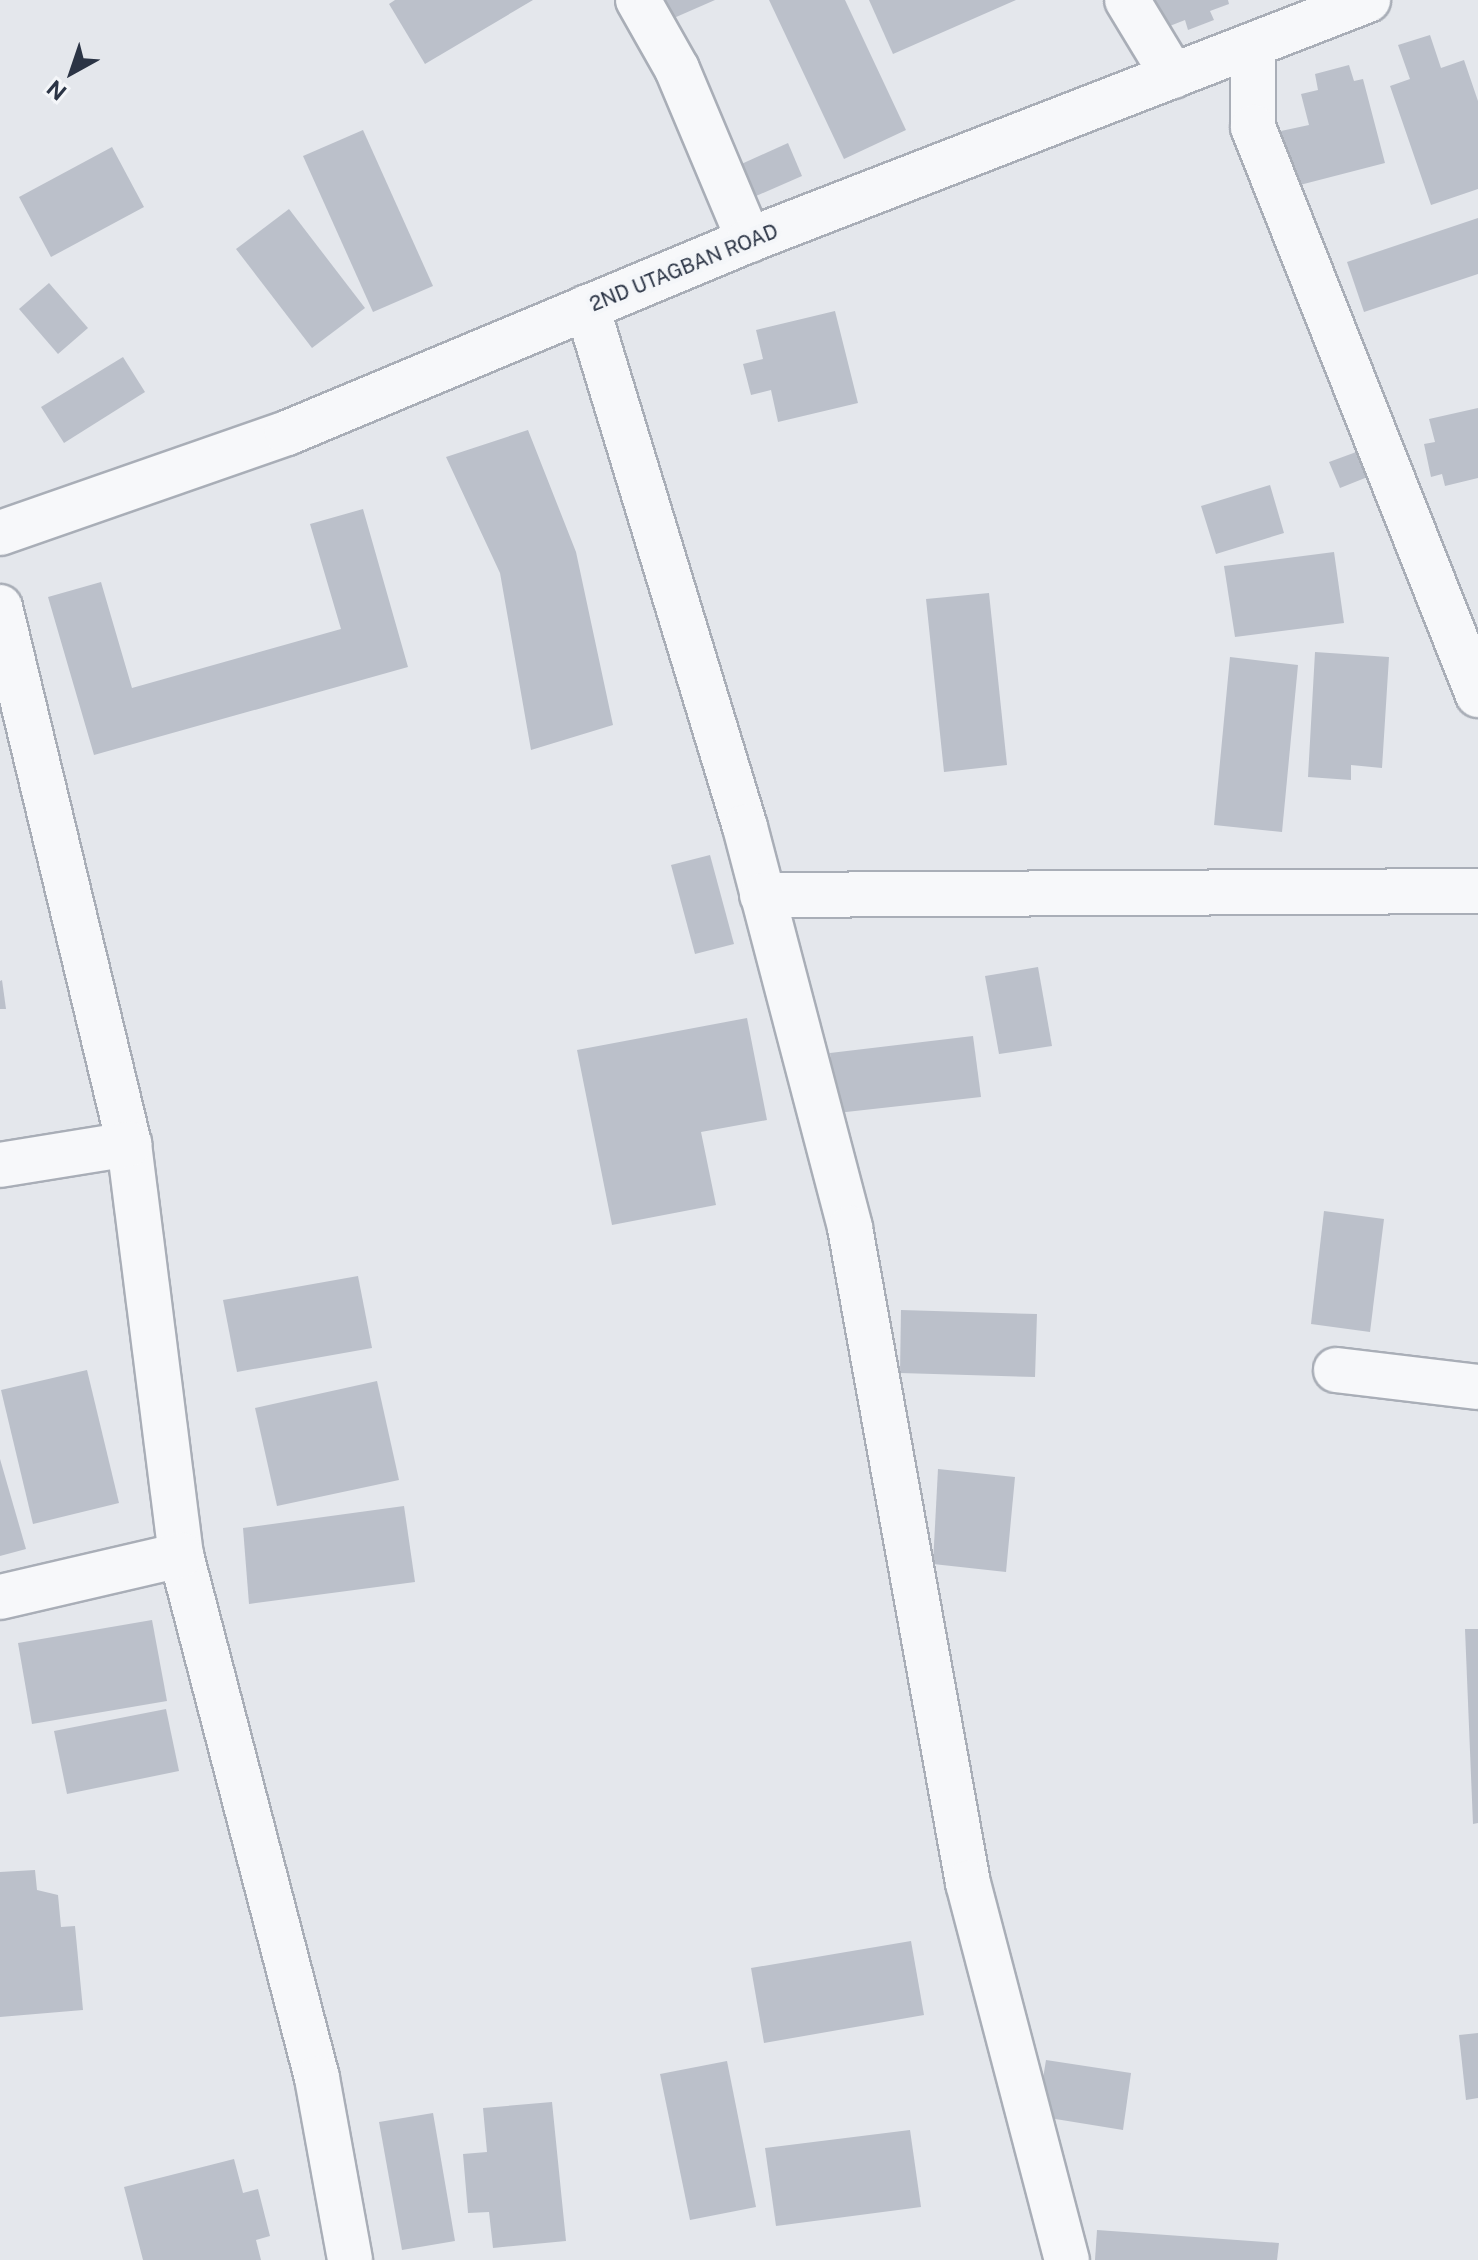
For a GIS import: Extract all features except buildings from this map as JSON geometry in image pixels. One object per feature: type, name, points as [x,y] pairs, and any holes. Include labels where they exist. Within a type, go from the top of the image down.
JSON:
[{"type":"street","points":[[638,0],[677,69],[749,240]]},
{"type":"street","points":[[1127,0],[1173,76]]},
{"type":"street","name":"2ND UTAGBAN ROAD","points":[[0,533],[287,433],[749,240],[1368,0]]},
{"type":"street","points":[[1253,45],[1253,127],[1478,695]]},
{"type":"street","points":[[587,307],[762,895],[850,1228],[968,1883],[1067,2260]]},
{"type":"street","points":[[0,607],[129,1144],[181,1555],[317,2078],[350,2260]]},
{"type":"street","points":[[762,895],[1478,891]]},
{"type":"street","points":[[0,1165],[129,1144]]},
{"type":"street","points":[[1336,1370],[1478,1387]]},
{"type":"street","points":[[0,1597],[181,1555]]}]
